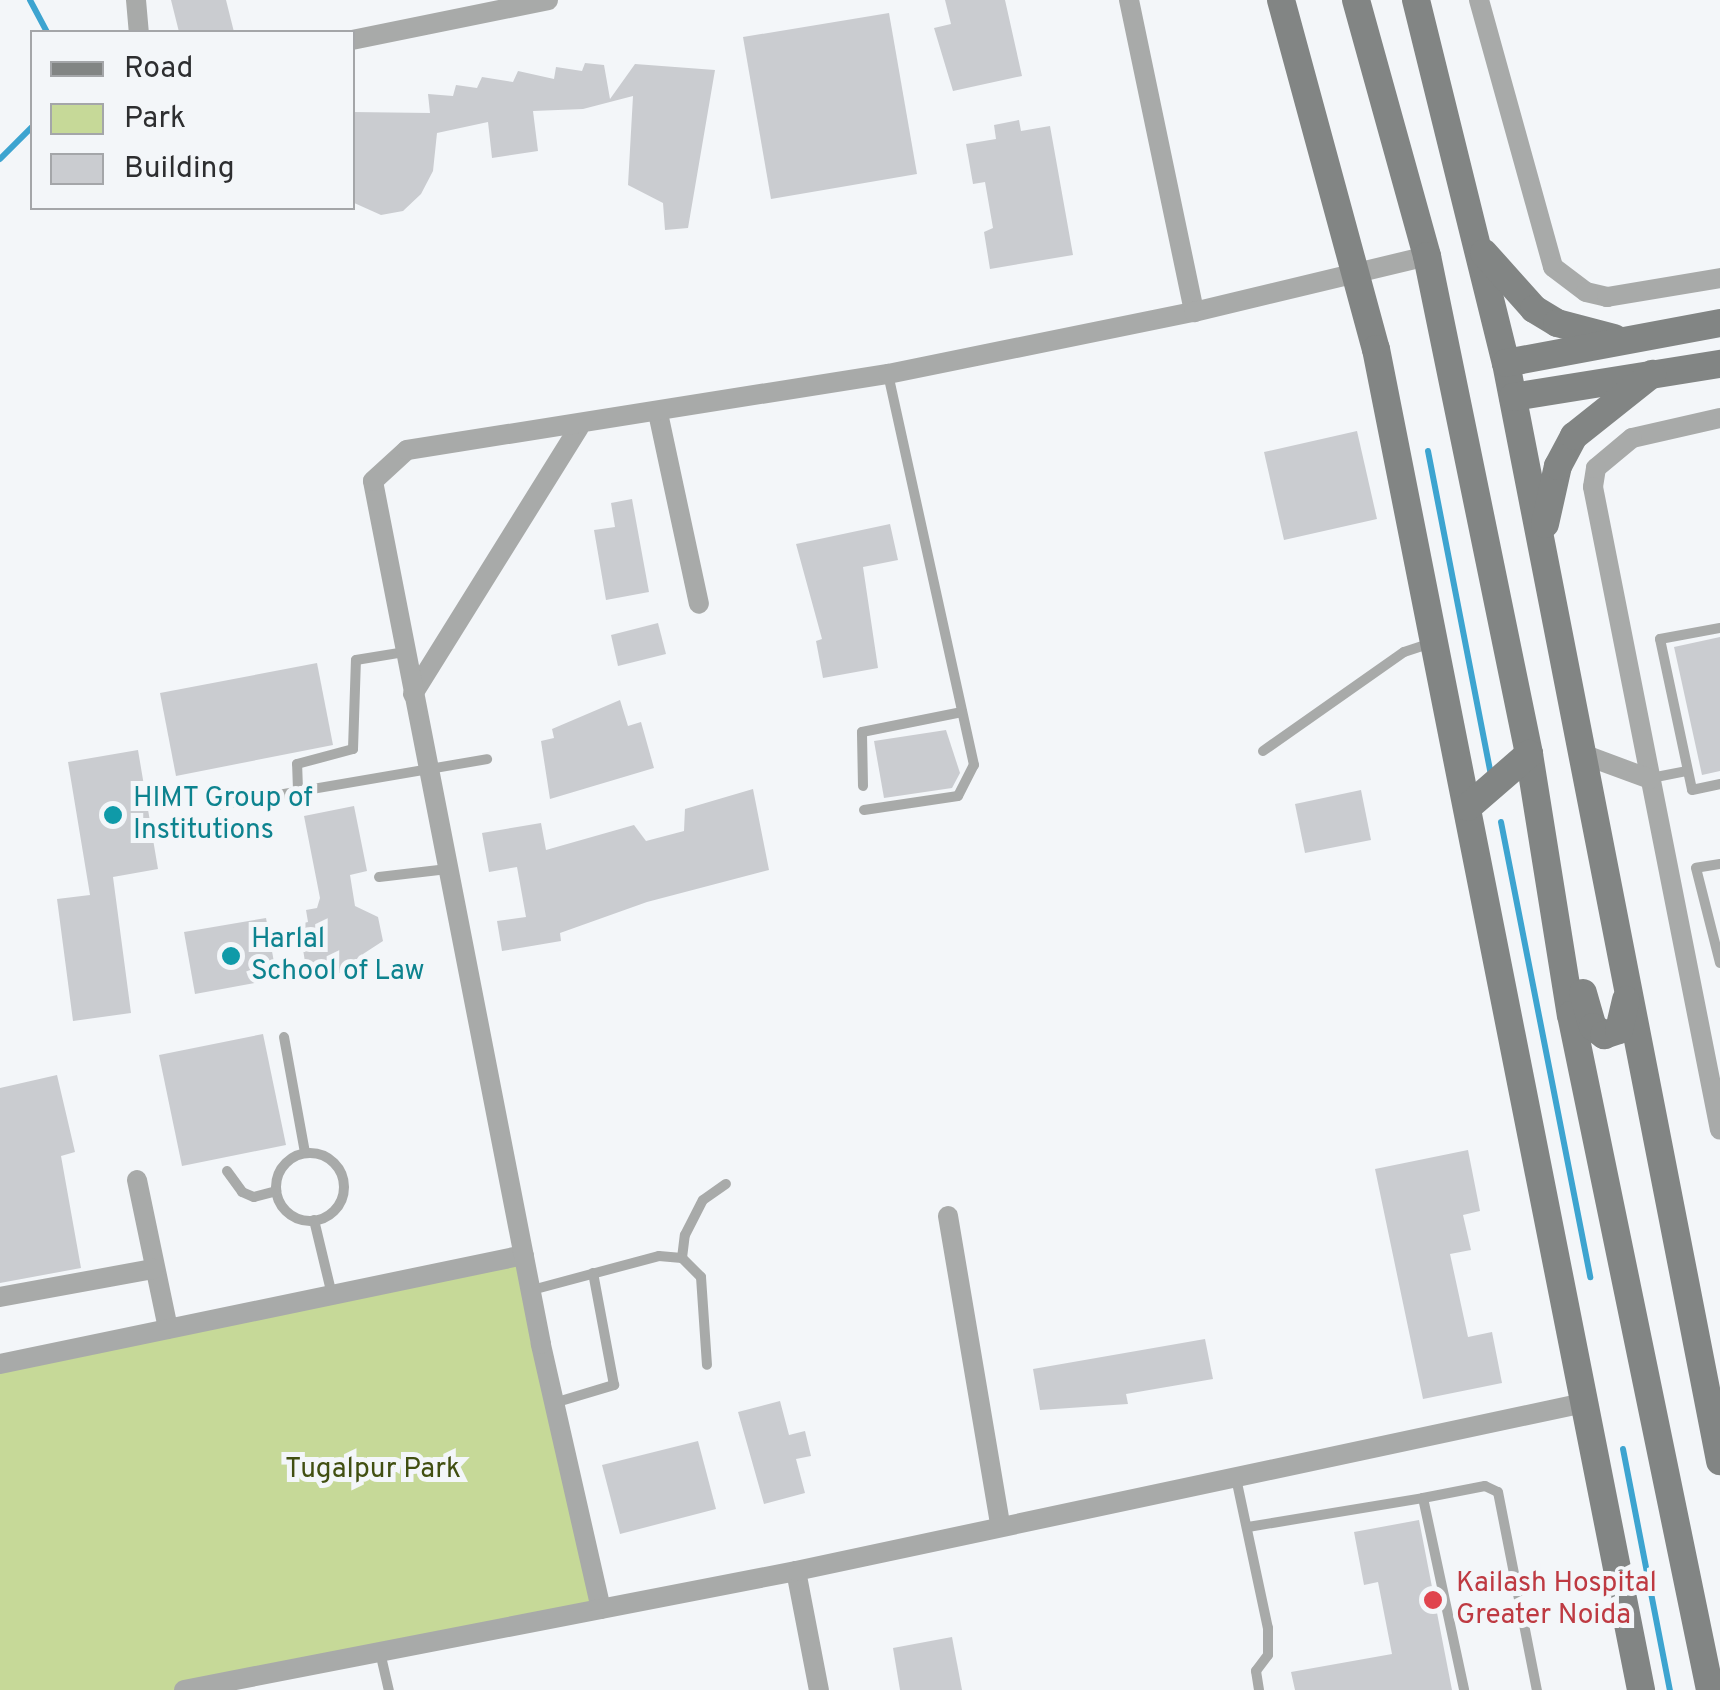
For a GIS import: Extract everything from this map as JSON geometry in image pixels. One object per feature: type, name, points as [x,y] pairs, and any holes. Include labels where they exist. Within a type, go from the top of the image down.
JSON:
[{"type":"main road","points":[[1281,0],[1358,274],[1435,642],[1641,1690]]},
{"type":"main road","points":[[1356,0],[1427,256],[1529,754],[1563,960],[1710,1690]]},
{"type":"main road","points":[[1416,0],[1506,362],[1720,1460]]},
{"type":"main road","points":[[1477,244],[1534,309],[1598,336],[1632,340]]},
{"type":"main road","points":[[1506,362],[1720,324]]},
{"type":"main road","points":[[1513,397],[1720,364]]},
{"type":"main road","points":[[1544,549],[1547,502],[1574,436],[1652,374]]},
{"type":"main road","points":[[1468,808],[1529,754]]},
{"type":"main road","points":[[1563,960],[1577,975],[1593,1027],[1604,1035],[1619,1030],[1628,989]]},
{"type":"street","points":[[136,0],[138,30]]},
{"type":"street","points":[[355,39],[548,0]]},
{"type":"street","points":[[1130,0],[1194,312]]},
{"type":"street","points":[[1480,0],[1552,266],[1586,292],[1607,297],[1720,278]]},
{"type":"street","points":[[601,1609],[530,1291],[373,481],[407,450],[579,427],[888,374],[1194,312],[1427,256]]},
{"type":"street","points":[[658,413],[699,604]]},
{"type":"street","points":[[1720,418],[1632,438],[1596,468],[1593,487],[1650,778],[1710,1036],[1720,1130]]},
{"type":"street","points":[[412,694],[579,427]]},
{"type":"street","points":[[1585,755],[1650,778]]},
{"type":"street","points":[[136,1180],[168,1328]]},
{"type":"street","points":[[948,1216],[1000,1522]]},
{"type":"street","points":[[0,1364],[524,1255]]},
{"type":"street","points":[[0,1297],[153,1268]]},
{"type":"street","points":[[187,1690],[796,1571],[1000,1522],[1584,1403]]},
{"type":"street","points":[[796,1571],[819,1690]]},
{"type":"lane","points":[[864,810],[958,796],[974,765],[888,374]]},
{"type":"lane","points":[[1720,628],[1660,639],[1692,790],[1720,784]]},
{"type":"lane","points":[[1263,751],[1404,652],[1435,642]]},
{"type":"lane","points":[[298,790],[298,764],[353,748],[356,660],[406,652]]},
{"type":"lane","points":[[863,786],[862,732],[962,712]]},
{"type":"lane","points":[[219,805],[429,764],[488,758]]},
{"type":"lane","points":[[1650,778],[1687,771]]},
{"type":"lane","points":[[1720,864],[1696,868],[1720,962]]},
{"type":"lane","points":[[379,877],[448,869]]},
{"type":"lane","points":[[284,1037],[305,1153]]},
{"type":"lane","points":[[305,1153],[330,1160],[344,1182],[337,1207],[314,1220],[289,1214],[276,1191],[283,1166],[305,1153]]},
{"type":"lane","points":[[227,1171],[242,1192],[254,1196],[276,1191]]},
{"type":"lane","points":[[682,1258],[685,1235],[703,1200],[726,1184]]},
{"type":"lane","points":[[314,1220],[332,1295]]},
{"type":"lane","points":[[530,1291],[659,1256],[682,1258],[701,1277],[707,1365]]},
{"type":"lane","points":[[554,1403],[614,1386],[593,1274]]},
{"type":"lane","points":[[1236,1476],[1268,1628],[1258,1690]]},
{"type":"lane","points":[[1248,1527],[1485,1486],[1498,1492],[1537,1690]]},
{"type":"lane","points":[[1423,1498],[1464,1690]]},
{"type":"lane","points":[[380,1652],[389,1690]]},
{"type":"green space","name":"Tugalpur Park","points":[[524,1255],[601,1609],[184,1690],[0,1690],[0,1364]]},
{"type":"building","points":[[171,0],[226,0],[234,30],[178,30]]},
{"type":"building","points":[[945,0],[1005,0],[1022,76],[953,91],[934,28],[951,24]]},
{"type":"building","points":[[889,13],[917,174],[771,199],[743,37]]},
{"type":"building","points":[[585,63],[604,65],[610,99],[635,64],[715,70],[688,228],[665,230],[663,203],[628,185],[633,96],[583,109],[533,111],[538,151],[492,158],[488,122],[437,133],[433,171],[421,194],[403,211],[381,215],[355,203],[355,112],[430,113],[428,94],[453,96],[456,85],[477,88],[482,77],[513,82],[518,71],[554,79],[556,67],[582,71]]},
{"type":"building","points":[[1019,120],[1021,131],[1050,126],[1073,255],[990,269],[984,232],[993,228],[985,182],[973,184],[966,144],[996,139],[994,125]]},
{"type":"building","points":[[1357,431],[1377,519],[1284,540],[1264,452]]},
{"type":"building","points":[[632,499],[649,592],[606,600],[594,530],[615,527],[611,503]]},
{"type":"building","points":[[890,524],[898,560],[863,567],[878,668],[823,678],[816,641],[822,639],[796,544]]},
{"type":"building","points":[[658,623],[666,654],[618,666],[611,635]]},
{"type":"building","points":[[1720,637],[1720,771],[1702,775],[1674,647]]},
{"type":"building","points":[[317,663],[333,745],[176,776],[160,693]]},
{"type":"building","points":[[620,700],[628,726],[641,722],[654,768],[550,799],[541,741],[554,738],[552,729]]},
{"type":"building","points":[[946,730],[960,773],[952,788],[884,798],[874,741]]},
{"type":"building","points":[[138,750],[158,869],[113,877],[131,1013],[73,1021],[57,899],[90,895],[68,762]]},
{"type":"building","points":[[753,789],[769,870],[647,902],[560,933],[561,941],[502,951],[497,921],[526,917],[517,867],[489,872],[482,833],[541,823],[546,850],[634,825],[646,841],[684,831],[685,809]]},
{"type":"building","points":[[1361,790],[1371,840],[1305,853],[1295,804]]},
{"type":"building","points":[[354,806],[367,871],[350,875],[355,906],[378,917],[383,941],[363,954],[365,969],[326,975],[305,962],[299,924],[308,922],[306,910],[317,908],[320,898],[304,816]]},
{"type":"building","name":"Harlal School of Law","points":[[266,918],[277,979],[195,994],[184,932]]},
{"type":"building","points":[[263,1034],[286,1145],[182,1166],[159,1055]]},
{"type":"building","points":[[57,1075],[75,1152],[61,1156],[81,1268],[0,1283],[0,1088]]},
{"type":"building","points":[[1468,1150],[1480,1211],[1463,1215],[1471,1250],[1450,1254],[1468,1337],[1492,1332],[1502,1383],[1423,1399],[1375,1169]]},
{"type":"building","points":[[1205,1339],[1213,1379],[1126,1394],[1128,1404],[1040,1410],[1033,1369]]},
{"type":"building","points":[[780,1401],[789,1435],[805,1431],[811,1456],[796,1459],[805,1493],[764,1504],[738,1412]]},
{"type":"building","points":[[698,1441],[716,1509],[620,1534],[602,1465]]},
{"type":"building","points":[[1419,1520],[1452,1690],[1295,1690],[1291,1672],[1392,1654],[1378,1582],[1364,1585],[1354,1532]]},
{"type":"building","points":[[952,1637],[962,1690],[900,1690],[893,1648]]},
{"type":"waterway","points":[[30,0],[46,30]]},
{"type":"waterway","points":[[0,159],[30,129]]},
{"type":"waterway","points":[[1428,451],[1491,774]]},
{"type":"waterway","points":[[1501,822],[1590,1277]]},
{"type":"waterway","points":[[1623,1449],[1670,1690]]},
{"type":"place","name":"HIMT Group of Institutions","points":[[113,815]]},
{"type":"place","name":"Harlal School of Law","points":[[231,956]]},
{"type":"place","name":"Kailash Hospital Greater Noida","points":[[1433,1600]]}]
